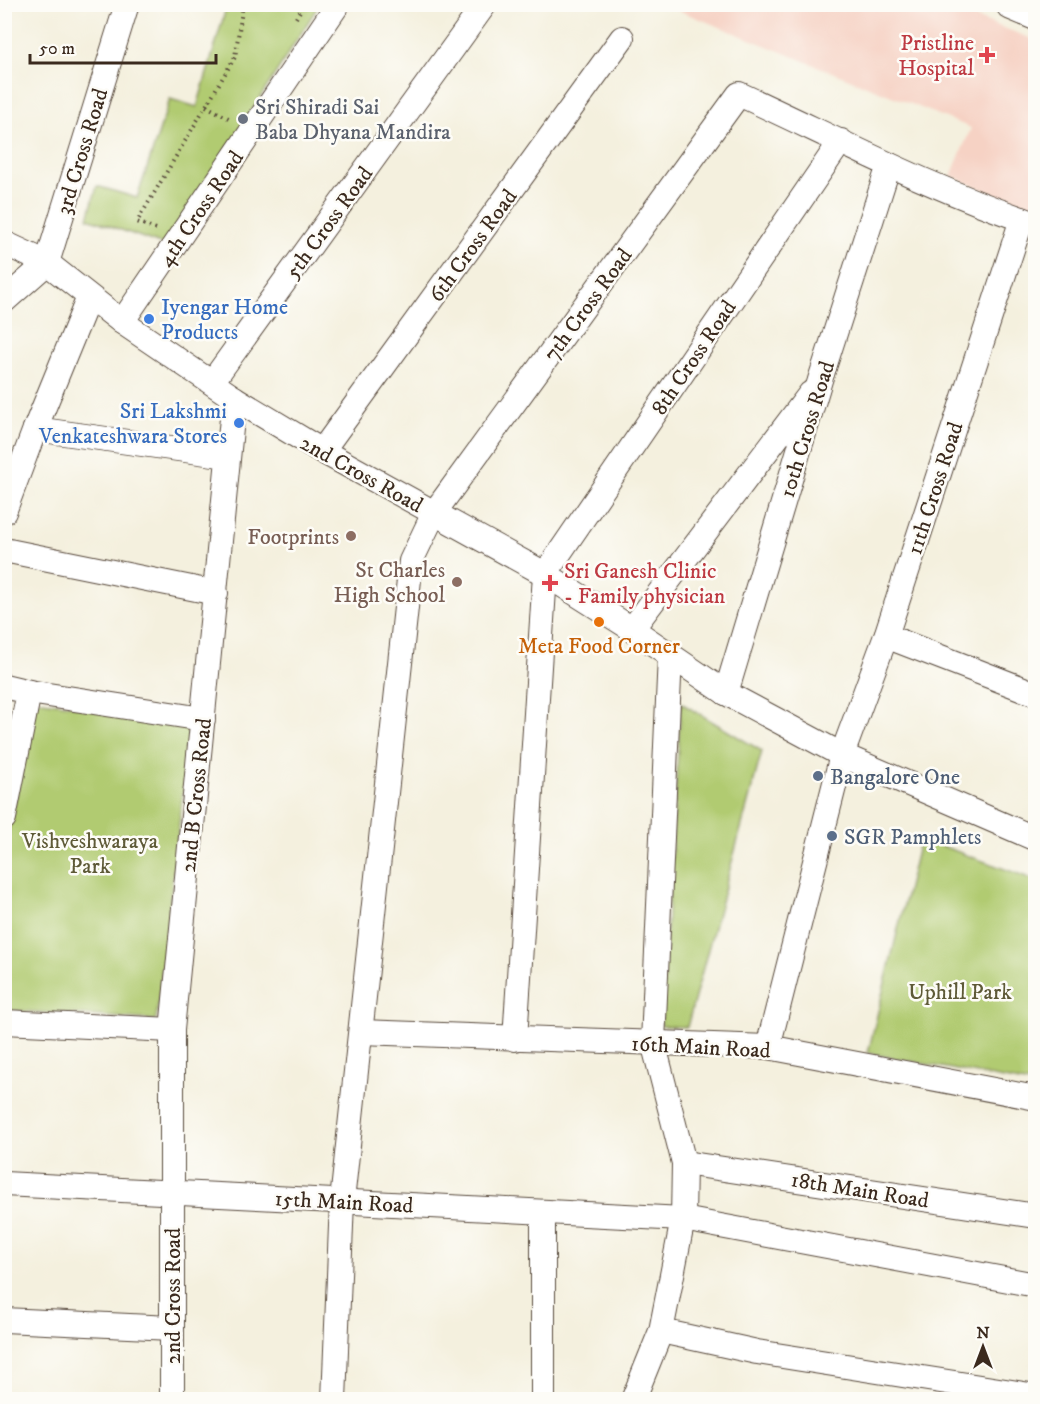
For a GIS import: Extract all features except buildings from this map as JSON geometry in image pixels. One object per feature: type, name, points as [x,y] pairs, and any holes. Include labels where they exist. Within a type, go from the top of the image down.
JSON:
[{"type":"main road","points":[[1012,4],[1035,14]]},
{"type":"street","name":"3rd Cross Road","points":[[47,264],[127,4]]},
{"type":"street","name":"4th Cross Road","points":[[122,322],[338,4]]},
{"type":"street","name":"5th Cross Road","points":[[212,382],[485,4]]},
{"type":"street","name":"6th Cross Road","points":[[322,451],[622,38]]},
{"type":"street","name":"7th Cross Road","points":[[334,1400],[342,1201],[411,561],[434,513],[739,94],[841,141]]},
{"type":"street","points":[[841,141],[889,165],[1029,221]]},
{"type":"street","name":"8th Cross Road","points":[[545,574],[841,141]]},
{"type":"street","name":"10th Cross Road","points":[[726,693],[820,380],[889,165]]},
{"type":"street","name":"11th Cross Road","points":[[768,1047],[842,755],[886,636],[1029,221]]},
{"type":"street","name":"2nd Cross Road","points":[[4,243],[47,264],[122,322],[234,398],[322,451],[545,574],[633,629],[726,693],[842,755],[1035,838]]},
{"type":"street","points":[[4,301],[47,264]]},
{"type":"street","points":[[4,512],[88,297]]},
{"type":"street","points":[[633,629],[820,380]]},
{"type":"street","name":"2nd B Cross Road","points":[[172,1193],[172,1030],[234,398]]},
{"type":"street","points":[[35,429],[228,456]]},
{"type":"street","points":[[4,550],[216,593]]},
{"type":"street","points":[[515,1039],[545,574]]},
{"type":"street","points":[[886,636],[1035,694]]},
{"type":"street","points":[[633,1400],[661,1331],[683,1219],[684,1163],[653,1042],[670,655]]},
{"type":"street","points":[[4,686],[29,692],[203,719]]},
{"type":"street","points":[[4,818],[29,692]]},
{"type":"street","points":[[4,1022],[172,1030]]},
{"type":"street","name":"16th Main Road","points":[[361,1032],[768,1047],[1035,1098]]},
{"type":"street","name":"18th Main Road","points":[[684,1163],[1035,1216]]},
{"type":"street","name":"15th Main Road","points":[[4,1184],[683,1219],[1035,1285]]},
{"type":"street","name":"2nd Cross Road","points":[[172,1193],[172,1400]]},
{"type":"street","points":[[543,1213],[543,1400]]},
{"type":"street","points":[[4,1320],[171,1328]]},
{"type":"street","points":[[661,1331],[757,1352],[1035,1396]]},
{"type":"path","points":[[157,229],[136,222],[235,57],[243,4]]},
{"type":"path","points":[[206,106],[234,122]]},
{"type":"shaded area","points":[[665,5],[944,5],[1035,40],[1035,212],[951,176],[971,128]]},
{"type":"green space","points":[[227,5],[319,5],[166,246],[88,218],[97,186],[137,198],[170,99],[197,107]]},
{"type":"green space","name":"Vishveshwaraya Park","points":[[36,700],[191,722],[156,1020],[5,1010],[5,848]]},
{"type":"green space","points":[[681,703],[762,751],[687,1027],[661,1026]]},
{"type":"green space","name":"Uphill Park","points":[[920,838],[1035,880],[1035,1085],[868,1053]]},
{"type":"place","name":"Pristline Hospital","points":[[987,55]]},
{"type":"place","name":"Sri Shiradi Sai Baba Dhyana Mandira","points":[[243,119]]},
{"type":"place","name":"Iyengar Home Products","points":[[149,319]]},
{"type":"place","name":"Sri Lakshmi Venkateshwara Stores","points":[[239,423]]},
{"type":"place","name":"Footprints","points":[[351,536]]},
{"type":"place","name":"St Charles High School","points":[[457,582]]},
{"type":"place","name":"Sri Ganesh Clinic - Family physician","points":[[550,583]]},
{"type":"place","name":"Meta Food Corner","points":[[599,622]]},
{"type":"place","name":"Bangalore One","points":[[818,776]]},
{"type":"place","name":"SGR Pamphlets","points":[[832,836]]}]
